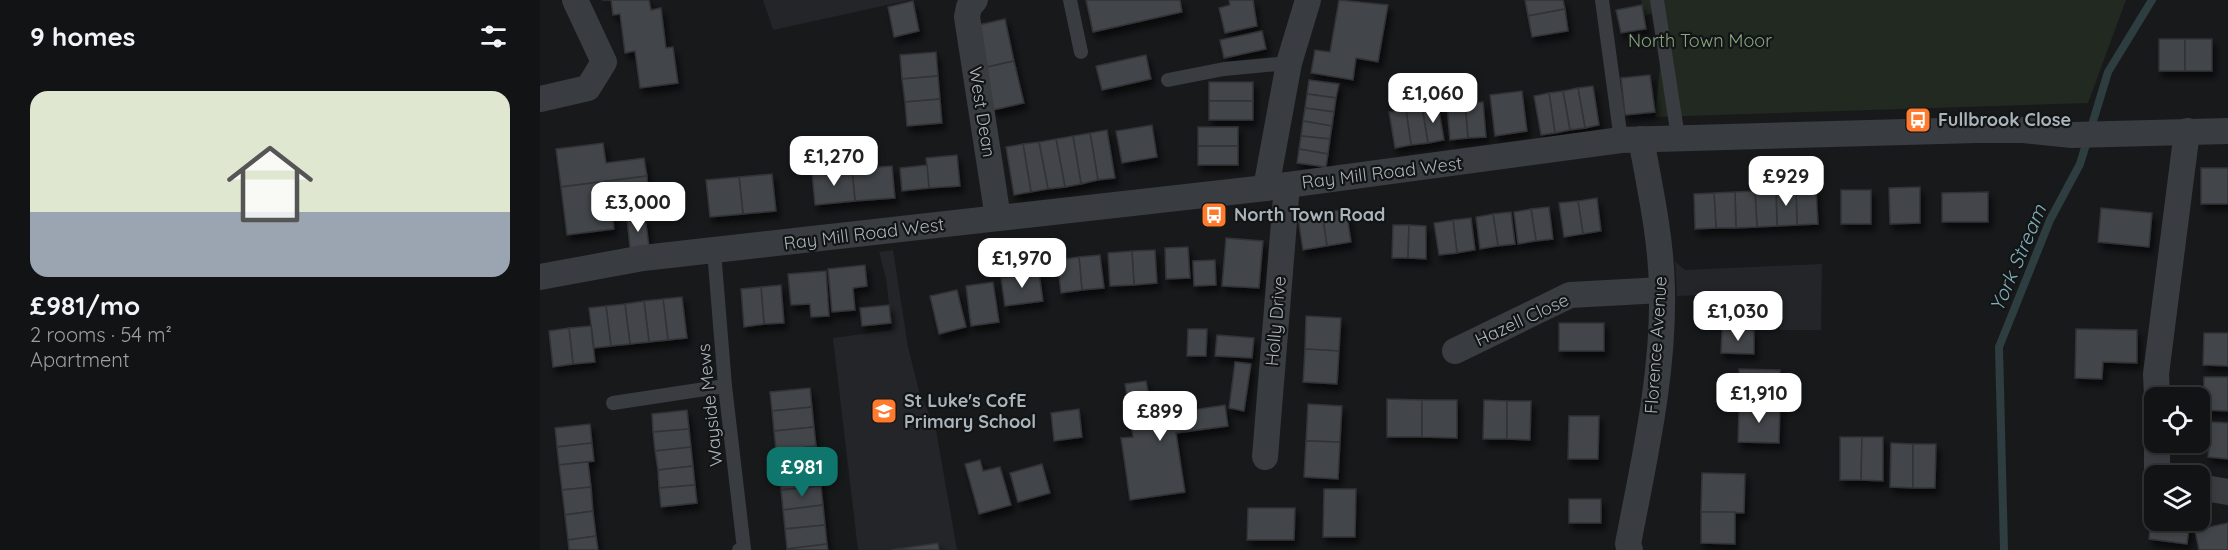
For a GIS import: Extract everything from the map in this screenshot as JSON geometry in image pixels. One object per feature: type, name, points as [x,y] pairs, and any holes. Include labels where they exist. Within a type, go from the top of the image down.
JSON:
[{"type":"street","points":[[540,99],[588,88],[604,62],[575,0]]},
{"type":"street","points":[[1276,187],[1289,63],[1308,0]]},
{"type":"street","name":"West Dean","points":[[969,2],[967,17],[999,218]]},
{"type":"street","name":"Ray Mill Road West","points":[[540,277],[643,258],[1276,187],[1631,140],[1977,130],[2024,130],[2072,135],[2228,131]]},
{"type":"street","points":[[2157,387],[2156,374],[2187,131]]},
{"type":"street","name":"Florence Avenue","points":[[1630,550],[1628,544],[1656,400],[1662,290],[1657,226],[1631,140]]},
{"type":"street","name":"Holly Drive","points":[[1265,457],[1276,187]]},
{"type":"street","name":"Hazell Close","points":[[1455,351],[1570,295],[1662,290]]},
{"type":"street","points":[[2210,489],[2228,492]]},
{"type":"lane","points":[[1070,0],[1081,52]]},
{"type":"lane","points":[[1602,0],[1631,140]]},
{"type":"lane","points":[[1657,0],[1678,137]]},
{"type":"lane","points":[[1168,80],[1224,69],[1289,63]]},
{"type":"lane","name":"Wayside Mews","points":[[714,251],[725,386],[744,549],[739,550]]},
{"type":"lane","points":[[613,403],[725,386]]},
{"type":"shaded area","points":[[763,0],[910,0],[773,30]]},
{"type":"shaded area","name":"St Luke's CofE Primary School","points":[[893,250],[908,347],[919,391],[936,430],[957,550],[858,550],[833,338],[892,330],[886,278],[879,252]]},
{"type":"shaded area","points":[[1675,261],[1685,270],[1822,264],[1821,330],[1780,330],[1779,298],[1769,292],[1677,296]]},
{"type":"green space","name":"North Town Moor","points":[[1641,0],[2126,0],[2088,103],[1655,117],[1661,56],[1652,13],[1645,16]]},
{"type":"building","points":[[611,0],[649,0],[651,10],[661,8],[666,48],[673,47],[678,83],[640,88],[635,51],[625,53],[620,14],[613,15]]},
{"type":"building","points":[[1086,0],[1180,0],[1182,12],[1093,32]]},
{"type":"building","points":[[1229,0],[1253,0],[1257,26],[1225,33],[1219,8],[1230,5]]},
{"type":"building","points":[[1339,0],[1388,5],[1378,62],[1356,58],[1353,80],[1311,73],[1315,50],[1330,52]]},
{"type":"building","points":[[1525,0],[1563,0],[1565,9],[1528,16]]},
{"type":"building","points":[[913,1],[919,31],[894,37],[888,7]]},
{"type":"building","points":[[1642,5],[1646,29],[1621,33],[1616,10]]},
{"type":"building","points":[[1565,9],[1568,31],[1532,37],[1528,16]]},
{"type":"building","points":[[1005,19],[1014,61],[983,68],[974,26]]},
{"type":"building","points":[[1262,31],[1266,49],[1224,58],[1220,40]]},
{"type":"building","points":[[2159,39],[2185,39],[2185,71],[2159,71]]},
{"type":"building","points":[[2185,39],[2212,39],[2212,71],[2185,71]]},
{"type":"building","points":[[936,52],[938,76],[902,79],[900,55]]},
{"type":"building","points":[[1146,55],[1151,79],[1102,90],[1096,66]]},
{"type":"building","points":[[1014,61],[1024,103],[993,110],[983,68]]},
{"type":"building","points":[[1650,75],[1655,112],[1625,115],[1621,78]]},
{"type":"building","points":[[938,76],[940,99],[905,102],[902,79]]},
{"type":"building","points":[[1309,80],[1339,84],[1336,98],[1307,94]]},
{"type":"building","points":[[1209,82],[1253,82],[1253,101],[1209,101]]},
{"type":"building","points":[[1593,86],[1599,125],[1585,128],[1578,88]]},
{"type":"building","points":[[1578,88],[1585,128],[1570,130],[1563,91]]},
{"type":"building","points":[[1522,91],[1527,131],[1495,136],[1490,95]]},
{"type":"building","points":[[1563,91],[1570,130],[1555,133],[1549,93]]},
{"type":"building","points":[[1549,93],[1555,133],[1541,135],[1534,96]]},
{"type":"building","points":[[1307,94],[1336,98],[1334,112],[1305,108]]},
{"type":"building","points":[[940,99],[942,123],[907,126],[905,102]]},
{"type":"building","points":[[1209,101],[1253,101],[1253,120],[1209,120]]},
{"type":"building","points":[[1483,102],[1486,137],[1468,138],[1465,103]]},
{"type":"building","points":[[1465,103],[1468,138],[1450,140],[1447,105]]},
{"type":"building","points":[[1438,105],[1444,140],[1428,143],[1422,107]]},
{"type":"building","points":[[1422,107],[1428,143],[1411,145],[1406,110]]},
{"type":"building","points":[[1305,108],[1334,112],[1332,126],[1303,121]]},
{"type":"building","points":[[1406,110],[1411,145],[1395,148],[1389,112]]},
{"type":"building","points":[[1303,121],[1332,126],[1330,139],[1301,136]]},
{"type":"building","points":[[1152,125],[1157,157],[1122,163],[1116,131]]},
{"type":"building","points":[[1198,127],[1238,127],[1238,146],[1198,146]]},
{"type":"building","points":[[1107,130],[1115,178],[1098,180],[1090,133]]},
{"type":"building","points":[[1090,133],[1098,180],[1081,184],[1073,136]]},
{"type":"building","points":[[1073,136],[1081,184],[1065,187],[1056,139]]},
{"type":"building","points":[[1301,136],[1330,139],[1328,154],[1299,149]]},
{"type":"building","points":[[1056,139],[1065,187],[1048,189],[1039,142]]},
{"type":"building","points":[[1039,142],[1048,189],[1031,192],[1023,144]]},
{"type":"building","points":[[603,143],[606,163],[644,158],[647,176],[561,187],[556,149]]},
{"type":"building","points":[[1023,144],[1031,192],[1014,195],[1006,147]]},
{"type":"building","points":[[1198,146],[1238,146],[1238,165],[1198,165]]},
{"type":"building","points":[[1299,149],[1328,154],[1326,167],[1297,163]]},
{"type":"building","points":[[957,155],[960,186],[929,188],[926,158]]},
{"type":"building","points":[[927,165],[929,188],[902,191],[900,168]]},
{"type":"building","points":[[892,166],[895,198],[855,201],[852,169]]},
{"type":"building","points":[[2201,168],[2228,168],[2228,204],[2201,204]]},
{"type":"building","points":[[852,169],[855,201],[815,205],[812,173]]},
{"type":"building","points":[[772,174],[776,211],[743,214],[739,177]]},
{"type":"building","points":[[647,176],[648,191],[610,195],[614,229],[567,235],[561,187]]},
{"type":"building","points":[[739,177],[743,214],[710,217],[706,180]]},
{"type":"building","points":[[1920,187],[1920,223],[1890,224],[1889,188]]},
{"type":"building","points":[[1796,189],[1816,189],[1818,224],[1797,225]]},
{"type":"building","points":[[1796,189],[1797,225],[1777,226],[1776,190]]},
{"type":"building","points":[[1776,190],[1777,226],[1757,227],[1755,191]]},
{"type":"building","points":[[1841,190],[1871,190],[1871,224],[1841,224]]},
{"type":"building","points":[[1755,191],[1757,227],[1736,228],[1735,192]]},
{"type":"building","points":[[1735,192],[1736,228],[1716,228],[1714,193]]},
{"type":"building","points":[[1988,192],[1988,222],[1942,222],[1942,193]]},
{"type":"building","points":[[1714,193],[1716,228],[1695,229],[1694,194]]},
{"type":"building","points":[[1597,198],[1601,231],[1583,234],[1578,201]]},
{"type":"building","points":[[1578,201],[1583,234],[1564,237],[1559,203]]},
{"type":"building","points":[[1549,207],[1553,239],[1536,241],[1531,209]]},
{"type":"building","points":[[2101,208],[2152,213],[2149,247],[2098,242]]},
{"type":"building","points":[[1346,209],[1351,242],[1327,246],[1322,213]]},
{"type":"building","points":[[1531,209],[1536,241],[1518,244],[1514,212]]},
{"type":"building","points":[[1511,212],[1515,244],[1498,246],[1493,214]]},
{"type":"building","points":[[1322,213],[1327,246],[1303,250],[1298,217]]},
{"type":"building","points":[[1493,214],[1498,246],[1480,249],[1476,217]]},
{"type":"building","points":[[645,217],[649,246],[630,248],[627,219]]},
{"type":"building","points":[[1471,218],[1475,250],[1457,253],[1453,220]]},
{"type":"building","points":[[1453,220],[1457,253],[1439,255],[1434,223]]},
{"type":"building","points":[[1393,225],[1409,225],[1408,258],[1392,258]]},
{"type":"building","points":[[1409,225],[1426,226],[1426,259],[1408,258]]},
{"type":"building","points":[[1226,238],[1263,241],[1259,288],[1222,286]]},
{"type":"building","points":[[1188,247],[1190,278],[1166,279],[1165,248]]},
{"type":"building","points":[[1155,250],[1157,283],[1134,285],[1132,251]]},
{"type":"building","points":[[1132,251],[1134,285],[1110,286],[1108,253]]},
{"type":"building","points":[[1100,255],[1104,288],[1082,290],[1079,257]]},
{"type":"building","points":[[1079,257],[1082,290],[1061,293],[1057,260]]},
{"type":"building","points":[[1215,260],[1216,285],[1194,286],[1193,261]]},
{"type":"building","points":[[865,265],[867,286],[853,288],[855,310],[832,312],[828,269]]},
{"type":"building","points":[[826,271],[829,316],[811,317],[810,304],[791,305],[788,274]]},
{"type":"building","points":[[1039,273],[1043,301],[1005,306],[1001,278]]},
{"type":"building","points":[[993,282],[999,322],[971,326],[966,286]]},
{"type":"building","points":[[781,285],[784,323],[764,324],[761,287]]},
{"type":"building","points":[[761,287],[764,324],[744,327],[741,289]]},
{"type":"building","points":[[957,290],[966,327],[939,334],[930,296]]},
{"type":"building","points":[[1711,295],[1747,295],[1747,322],[1711,321]]},
{"type":"building","points":[[682,297],[687,338],[668,340],[663,299]]},
{"type":"building","points":[[663,299],[668,340],[649,342],[644,301]]},
{"type":"building","points":[[644,301],[649,342],[630,344],[625,304]]},
{"type":"building","points":[[625,304],[630,344],[611,346],[606,306]]},
{"type":"building","points":[[889,305],[891,323],[862,326],[860,308]]},
{"type":"building","points":[[606,306],[611,346],[594,348],[589,308]]},
{"type":"building","points":[[1306,316],[1341,318],[1339,351],[1305,349]]},
{"type":"building","points":[[1559,323],[1604,323],[1604,351],[1559,351]]},
{"type":"building","points":[[591,326],[595,362],[573,364],[569,328]]},
{"type":"building","points":[[569,328],[573,364],[553,367],[549,331]]},
{"type":"building","points":[[1188,329],[1207,329],[1206,356],[1187,356]]},
{"type":"building","points":[[1722,329],[1754,330],[1754,354],[1721,353]]},
{"type":"building","points":[[2076,329],[2137,330],[2137,363],[2103,362],[2102,379],[2075,378]]},
{"type":"building","points":[[2204,333],[2228,333],[2228,366],[2203,365]]},
{"type":"building","points":[[1217,335],[1254,338],[1252,358],[1215,356]]},
{"type":"building","points":[[1305,349],[1339,351],[1337,384],[1303,382]]},
{"type":"building","points":[[1235,362],[1251,364],[1244,411],[1229,408]]},
{"type":"building","points":[[1739,369],[1780,370],[1780,406],[1739,406]]},
{"type":"building","points":[[2204,377],[2228,377],[2228,411],[2210,410],[2210,387],[2204,387]]},
{"type":"building","points":[[1146,381],[1149,397],[1164,394],[1166,414],[1225,405],[1228,426],[1176,433],[1185,492],[1130,500],[1121,438],[1133,437],[1125,384]]},
{"type":"building","points":[[810,388],[812,407],[772,411],[770,392]]},
{"type":"building","points":[[1387,399],[1422,400],[1422,437],[1387,437]]},
{"type":"building","points":[[1422,400],[1457,400],[1457,438],[1422,437]]},
{"type":"building","points":[[1484,400],[1507,401],[1507,439],[1483,439]]},
{"type":"building","points":[[1507,401],[1531,401],[1530,440],[1507,439]]},
{"type":"building","points":[[1308,404],[1342,406],[1340,442],[1306,441]]},
{"type":"building","points":[[1739,406],[1780,406],[1779,443],[1738,442]]},
{"type":"building","points":[[812,407],[814,427],[774,431],[772,411]]},
{"type":"building","points":[[1079,409],[1082,437],[1054,441],[1051,413]]},
{"type":"building","points":[[687,410],[689,429],[653,432],[652,414]]},
{"type":"building","points":[[1569,416],[1599,416],[1598,459],[1568,459]]},
{"type":"building","points":[[2211,422],[2228,423],[2228,459],[2208,457]]},
{"type":"building","points":[[590,424],[592,443],[557,447],[555,428]]},
{"type":"building","points":[[814,427],[816,446],[776,451],[774,431]]},
{"type":"building","points":[[689,429],[691,447],[655,451],[653,432]]},
{"type":"building","points":[[1840,437],[1862,437],[1861,480],[1840,480]]},
{"type":"building","points":[[1862,437],[1883,437],[1883,481],[1861,480]]},
{"type":"building","points":[[1306,441],[1340,442],[1338,479],[1304,477]]},
{"type":"building","points":[[592,443],[594,461],[559,465],[557,447]]},
{"type":"building","points":[[1891,443],[1913,444],[1913,488],[1890,487]]},
{"type":"building","points":[[1913,444],[1936,444],[1935,488],[1913,488]]},
{"type":"building","points":[[816,446],[819,466],[779,470],[776,451]]},
{"type":"building","points":[[691,447],[693,466],[658,470],[655,451]]},
{"type":"building","points":[[980,460],[983,471],[1000,467],[1011,505],[979,514],[965,464]]},
{"type":"building","points":[[588,462],[591,487],[562,490],[559,465]]},
{"type":"building","points":[[1042,464],[1050,493],[1018,502],[1010,473]]},
{"type":"building","points":[[693,466],[695,485],[659,488],[658,470]]},
{"type":"building","points":[[819,466],[821,486],[781,490],[779,470]]},
{"type":"building","points":[[1702,473],[1745,474],[1744,513],[1701,512]]},
{"type":"building","points":[[695,485],[697,503],[661,507],[659,488]]},
{"type":"building","points":[[821,486],[823,505],[783,510],[781,490]]},
{"type":"building","points":[[591,487],[593,511],[565,515],[562,490]]},
{"type":"building","points":[[1324,489],[1356,489],[1355,537],[1323,537]]},
{"type":"building","points":[[1569,499],[1601,499],[1601,523],[1569,523]]},
{"type":"building","points":[[823,505],[825,525],[785,529],[783,510]]},
{"type":"building","points":[[1248,508],[1295,508],[1294,540],[1247,540]]},
{"type":"building","points":[[593,511],[596,536],[568,540],[565,515]]},
{"type":"building","points":[[1701,512],[1735,512],[1735,544],[1701,543]]},
{"type":"building","points":[[2228,523],[2228,550],[2199,550],[2195,531],[2210,531],[2210,527]]},
{"type":"building","points":[[825,525],[827,544],[787,549],[785,529]]},
{"type":"building","points":[[2150,531],[2189,531],[2187,544],[2149,539]]},
{"type":"building","points":[[596,536],[598,550],[569,550],[568,540]]},
{"type":"building","points":[[938,543],[939,550],[891,550]]},
{"type":"building","points":[[827,544],[828,550],[787,550],[787,549]]},
{"type":"waterway","name":"York Stream","points":[[2004,550],[1999,347],[2050,220],[2080,164],[2108,72],[2152,0]]},
{"type":"place","name":"Fullbrook Close","points":[[1918,120]]},
{"type":"place","name":"North Town Road","points":[[1214,215]]},
{"type":"place","name":"St Luke's CofE Primary School","points":[[884,411]]}]
